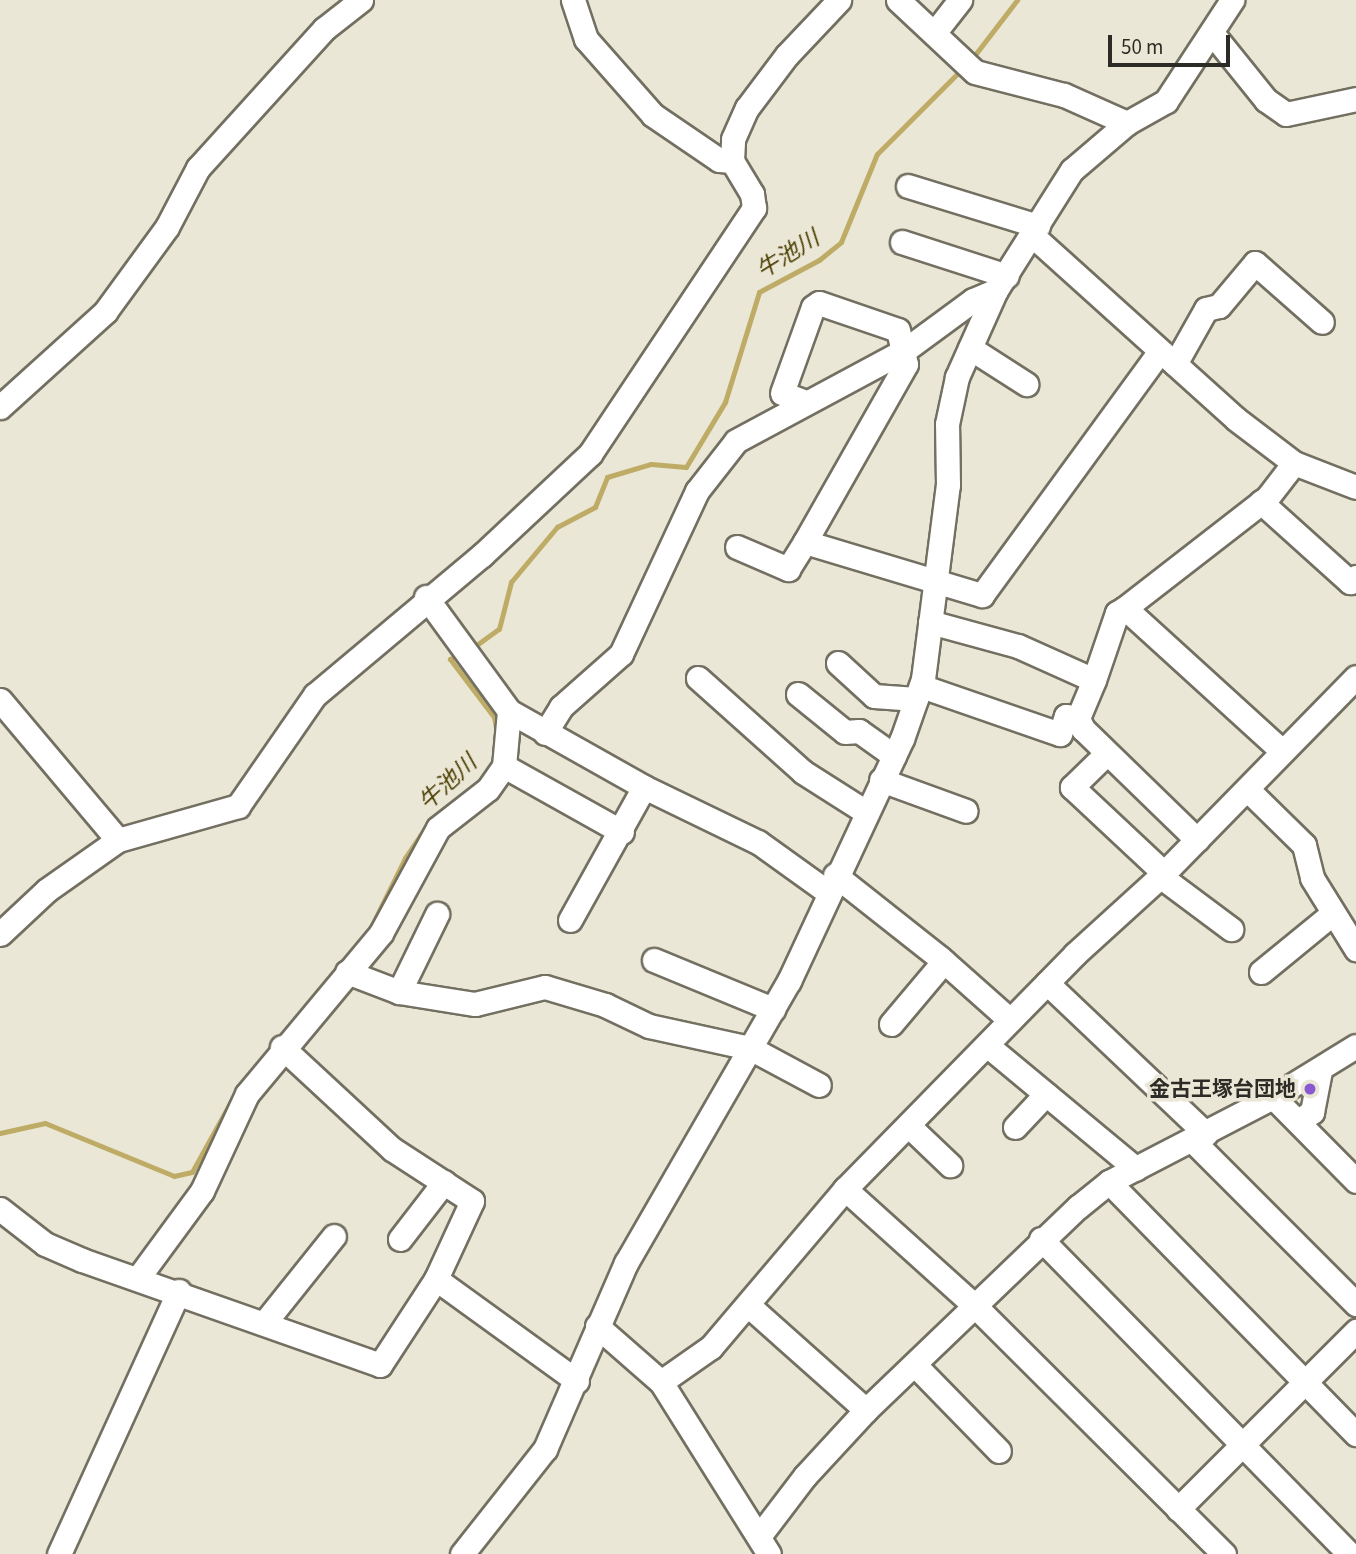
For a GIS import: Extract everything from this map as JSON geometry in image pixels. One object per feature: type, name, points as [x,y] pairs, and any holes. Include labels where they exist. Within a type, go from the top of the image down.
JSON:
[{"type":"street","points":[[0,407],[105,312],[167,227],[198,168],[324,29],[362,0]]},
{"type":"street","points":[[573,0],[586,39],[653,116],[719,160],[732,161]]},
{"type":"street","points":[[0,934],[47,890],[118,840],[239,806],[315,695],[426,597],[482,555],[573,470],[619,413],[754,208],[752,194],[732,161],[733,139],[747,108],[787,55],[839,0]]},
{"type":"street","points":[[898,0],[975,72],[1064,94],[1126,123]]},
{"type":"street","points":[[935,32],[960,0]]},
{"type":"street","points":[[462,1554],[526,1479],[578,1381],[597,1326],[626,1263],[773,1009],[894,756],[918,692],[930,622],[948,485],[947,424],[957,377],[1002,283],[1072,170],[1126,123],[1166,101],[1232,0]]},
{"type":"street","points":[[1212,33],[1266,100],[1286,114],[1356,99]]},
{"type":"street","points":[[908,186],[1036,231],[1167,357],[1294,463],[1356,487]]},
{"type":"street","points":[[902,242],[1002,283]]},
{"type":"street","points":[[805,542],[982,595],[1206,309],[1219,306],[1255,263],[1322,322]]},
{"type":"street","points":[[545,733],[561,706],[621,654],[709,471],[736,441],[803,401],[905,350],[973,300],[1002,283]]},
{"type":"street","points":[[737,547],[788,569],[906,364],[905,350],[898,330],[819,303],[813,307],[782,393],[803,401]]},
{"type":"street","points":[[970,348],[1027,384]]},
{"type":"street","points":[[1197,840],[1083,729],[1079,718],[1117,613],[1262,502],[1288,477],[1294,463]]},
{"type":"street","points":[[1262,502],[1350,582],[1356,577]]},
{"type":"street","points":[[426,597],[509,711],[644,787],[758,842],[832,884],[944,961],[1010,1020]]},
{"type":"street","points":[[1125,608],[1282,751]]},
{"type":"street","points":[[930,622],[1018,646],[1094,680]]},
{"type":"street","points":[[838,663],[874,696],[918,692],[1060,734],[1066,716],[1079,718]]},
{"type":"street","points":[[661,1382],[705,1353],[845,1189],[1047,983],[1197,840],[1356,677]]},
{"type":"street","points":[[698,678],[803,772],[866,812]]},
{"type":"street","points":[[798,694],[845,732],[859,732],[894,756]]},
{"type":"street","points":[[0,700],[118,840]]},
{"type":"street","points":[[138,1278],[189,1213],[233,1116],[282,1047],[381,933],[438,828],[488,789],[504,766],[509,711]]},
{"type":"street","points":[[1107,753],[1072,786],[1162,874],[1231,929]]},
{"type":"street","points":[[504,766],[622,832]]},
{"type":"street","points":[[881,780],[965,811]]},
{"type":"street","points":[[570,920],[622,832],[644,787]]},
{"type":"street","points":[[1247,789],[1304,845],[1312,878],[1356,949]]},
{"type":"street","points":[[1261,972],[1334,913]]},
{"type":"street","points":[[399,992],[437,914]]},
{"type":"street","points":[[654,960],[773,1009]]},
{"type":"street","points":[[891,1024],[944,961]]},
{"type":"street","points":[[347,972],[399,992],[475,1004],[545,986],[605,1005],[649,1026],[750,1048],[819,1085]]},
{"type":"street","points":[[1047,983],[1199,1137],[1356,1304]]},
{"type":"street","points":[[988,1046],[1136,1169]]},
{"type":"street","points":[[597,1326],[661,1382],[765,1545],[805,1476],[866,1410],[1041,1239],[1110,1182],[1273,1097],[1320,1071],[1356,1046]]},
{"type":"street","points":[[0,1209],[45,1244],[380,1365],[436,1279],[472,1200],[392,1149],[282,1047]]},
{"type":"street","points":[[1298,1121],[1312,1112],[1320,1071]]},
{"type":"street","points":[[1015,1127],[1046,1094]]},
{"type":"street","points":[[1273,1097],[1356,1181]]},
{"type":"street","points":[[909,1126],[950,1165]]},
{"type":"street","points":[[400,1239],[444,1182]]},
{"type":"street","points":[[1110,1182],[1356,1434]]},
{"type":"street","points":[[845,1189],[974,1305],[1221,1553]]},
{"type":"street","points":[[265,1322],[334,1236]]},
{"type":"street","points":[[1041,1239],[1243,1441],[1350,1554]]},
{"type":"street","points":[[436,1279],[578,1381]]},
{"type":"street","points":[[59,1554],[179,1292]]},
{"type":"street","points":[[747,1305],[866,1410]]},
{"type":"street","points":[[1178,1509],[1243,1441],[1356,1331]]},
{"type":"street","points":[[915,1365],[999,1451]]},
{"type":"waterway","name":"牛池川","points":[[971,60],[1017,0]]},
{"type":"waterway","name":"牛池川","points":[[471,649],[499,629],[511,582],[557,527],[595,507],[607,477],[651,464],[686,467],[725,402],[759,292],[819,260],[841,242],[877,154],[961,70]]},
{"type":"waterway","name":"牛池川","points":[[459,655],[450,659],[494,717],[497,733]]},
{"type":"waterway","name":"牛池川","points":[[292,1023],[368,933],[405,858],[432,818],[445,808]]},
{"type":"waterway","name":"牛池川","points":[[0,1133],[45,1123],[174,1176],[192,1172],[239,1087]]},
{"type":"place","name":"金古王塚台団地","points":[[1310,1089]]}]
